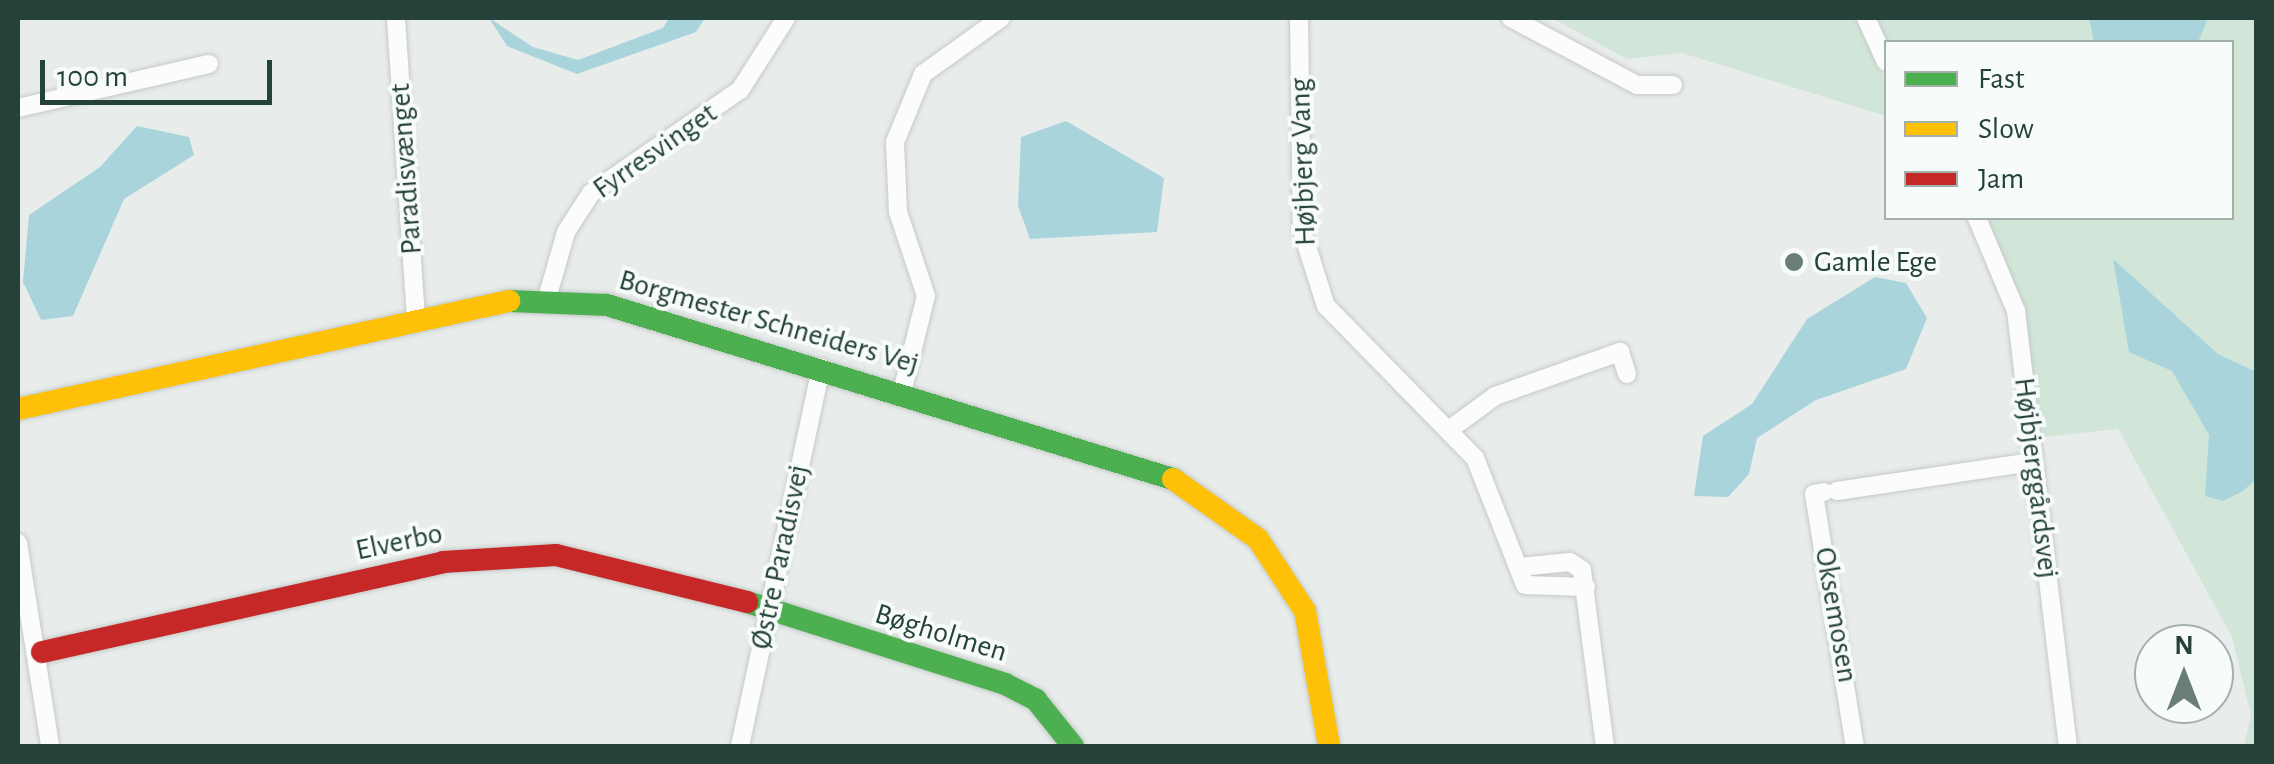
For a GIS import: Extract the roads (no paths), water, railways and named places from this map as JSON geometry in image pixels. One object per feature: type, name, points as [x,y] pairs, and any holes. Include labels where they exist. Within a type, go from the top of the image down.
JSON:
[{"type":"street","name":"Paradisvænget","points":[[396,18],[416,320]]},
{"type":"street","name":"Fyrresvinget","points":[[547,298],[566,232],[590,193],[740,90],[786,18]]},
{"type":"street","points":[[902,392],[926,296],[891,177],[900,125],[934,62],[1001,18]]},
{"type":"street","name":"Højbjerg Vang","points":[[1299,18],[1308,270],[1352,339],[1453,427],[1504,514],[1520,567],[1536,590],[1586,587],[1605,746]]},
{"type":"street","points":[[1511,18],[1637,86],[1673,85]]},
{"type":"street","points":[[1866,18],[1884,58]]},
{"type":"street","points":[[18,108],[209,64]]},
{"type":"street","name":"Højbjerggårdsvej","points":[[1977,220],[2016,311],[2031,462],[2068,746]]},
{"type":"street","name":"Borgmester Schneiders Vej","points":[[18,409],[416,320],[547,298],[607,305],[1144,464],[1224,507],[1258,538],[1304,611],[1329,746]]},
{"type":"street","points":[[1453,427],[1495,396],[1620,352],[1627,374]]},
{"type":"street","name":"Østre Paradisvej","points":[[740,746],[820,368]]},
{"type":"street","name":"Oksemosen","points":[[1855,746],[1814,494],[2031,462]]},
{"type":"street","points":[[18,543],[42,652],[50,746]]},
{"type":"street","name":"Elverbo","points":[[42,652],[508,554],[602,562],[768,612]]},
{"type":"street","name":"Bøgholmen","points":[[768,612],[1005,684],[1036,700],[1073,746]]},
{"type":"water","points":[[489,18],[533,47],[578,60],[663,28],[669,18],[705,18],[696,32],[577,74],[507,46]]},
{"type":"water","points":[[2089,18],[2207,21],[2199,40],[2094,40]]},
{"type":"water","points":[[1066,121],[1164,178],[1157,232],[1030,239],[1018,206],[1021,137]]},
{"type":"water","points":[[137,126],[189,137],[194,155],[124,199],[73,316],[41,320],[23,282],[29,215],[100,167]]},
{"type":"water","points":[[2113,259],[2218,354],[2256,372],[2256,479],[2243,491],[2223,501],[2205,496],[2209,435],[2172,371],[2129,352]]},
{"type":"water","points":[[1875,277],[1906,283],[1927,318],[1906,369],[1816,400],[1757,438],[1749,474],[1728,497],[1694,496],[1703,436],[1752,404],[1807,319]]},
{"type":"place","name":"Gamle Ege","points":[[1794,262]]}]
